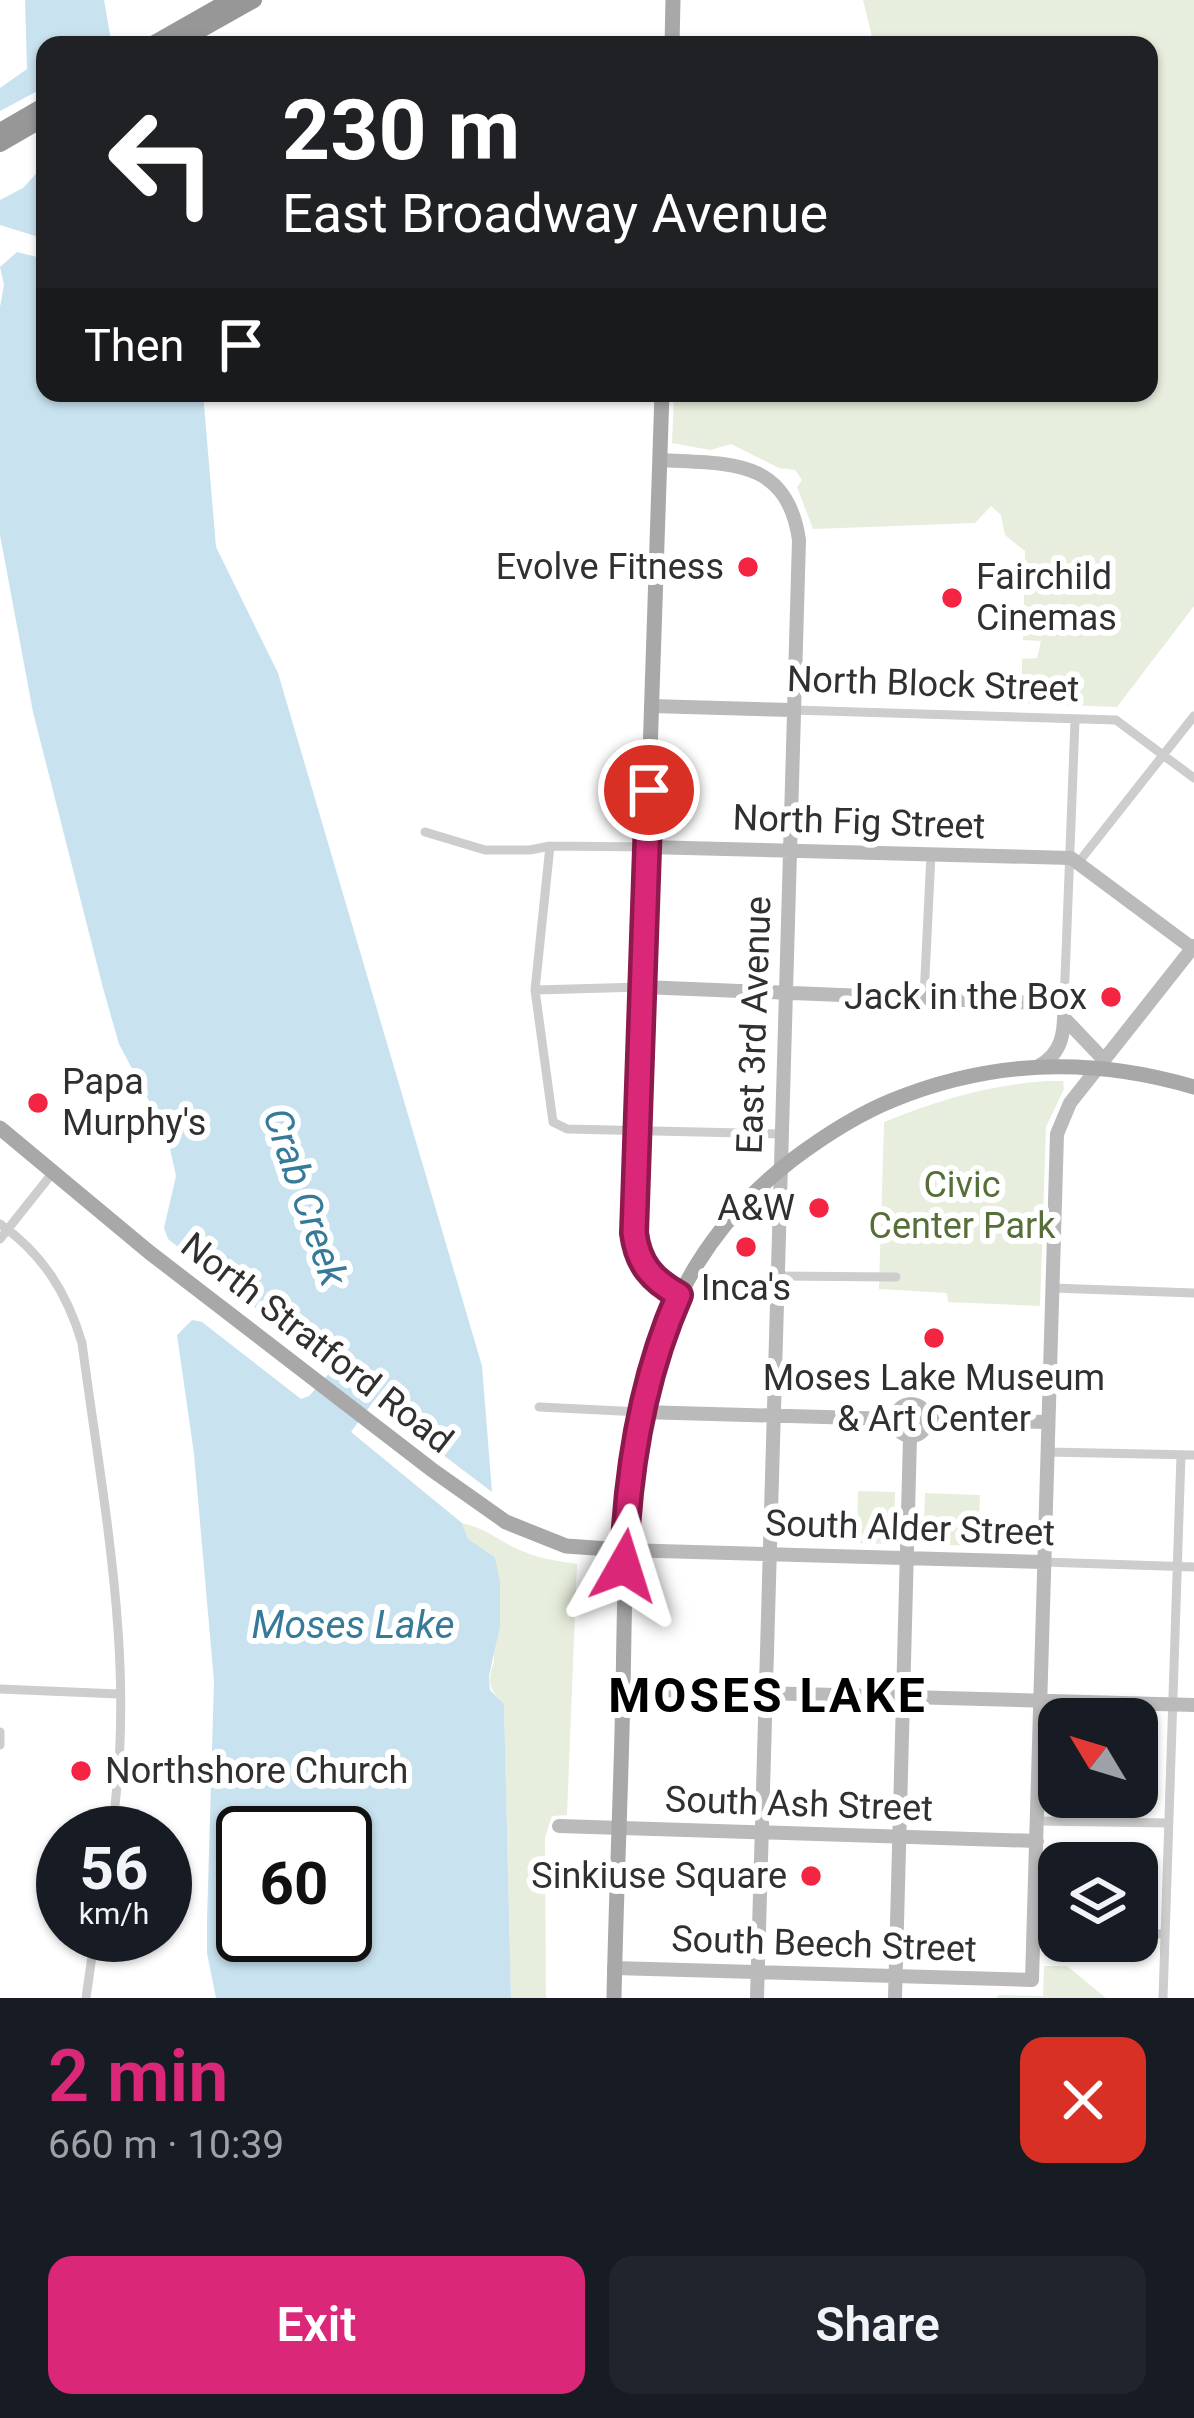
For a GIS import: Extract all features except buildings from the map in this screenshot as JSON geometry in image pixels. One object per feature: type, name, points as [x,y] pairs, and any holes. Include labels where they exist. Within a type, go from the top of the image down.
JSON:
[{"type":"highway","points":[[167,36],[230,0]]},
{"type":"highway","points":[[190,36],[254,0]]},
{"type":"highway","points":[[0,131],[36,110]]},
{"type":"highway","points":[[0,144],[36,123]]},
{"type":"main road","points":[[672,36],[673,0]]},
{"type":"main road","points":[[662,402],[634,1233],[637,1254],[654,1279],[679,1295]]},
{"type":"main road","name":"East 3rd Avenue","points":[[660,460],[746,467],[764,476],[788,501],[799,540],[757,1998]]},
{"type":"main road","name":"North Block Street","points":[[651,706],[792,710]]},
{"type":"main road","name":"North Fig Street","points":[[647,847],[1074,861]]},
{"type":"main road","points":[[1040,1698],[1057,1134],[1070,1103],[1193,947],[1074,861]]},
{"type":"main road","points":[[642,987],[924,997],[1065,1012],[1102,1063]]},
{"type":"main road","points":[[1037,1067],[1058,1049],[1065,1012]]},
{"type":"main road","points":[[614,1998],[624,1550],[641,1412],[658,1342],[711,1242],[779,1170],[838,1126],[926,1087],[974,1074],[1102,1063],[1194,1087]]},
{"type":"main road","name":"North Stratford Road","points":[[0,1128],[306,1374],[518,1528],[566,1546],[624,1550]]},
{"type":"main road","points":[[911,1404],[924,1410],[928,1419],[923,1432],[910,1437],[901,1433],[895,1419],[902,1407],[911,1404]]},
{"type":"main road","points":[[641,1412],[895,1419]]},
{"type":"main road","points":[[928,1419],[1047,1422]]},
{"type":"main road","points":[[896,1998],[910,1437]]},
{"type":"main road","name":"South Alder Street","points":[[624,1550],[1043,1562]]},
{"type":"main road","points":[[623,1689],[1038,1702]]},
{"type":"main road","points":[[1158,1705],[1194,1705]]},
{"type":"main road","points":[[1034,1929],[1038,1781]]},
{"type":"main road","name":"South Ash Street","points":[[559,1826],[1037,1841]]},
{"type":"main road","name":"South Beech Street","points":[[614,1968],[1032,1980],[1034,1929]]},
{"type":"street","name":"North Block Street","points":[[792,710],[1116,720],[1194,778]]},
{"type":"street","points":[[1074,861],[1194,716]]},
{"type":"street","points":[[1065,1012],[1074,861],[1075,720]]},
{"type":"street","name":"North Fig Street","points":[[425,832],[485,850],[647,847]]},
{"type":"street","points":[[550,846],[535,990],[547,1094],[556,1126],[782,1134]]},
{"type":"street","points":[[924,997],[931,854]]},
{"type":"street","points":[[535,990],[642,987]]},
{"type":"street","points":[[0,1240],[4,1226],[54,1171]]},
{"type":"street","points":[[4,1226],[55,1278],[72,1309],[82,1342],[117,1607],[116,1806]]},
{"type":"street","points":[[776,1276],[896,1277]]},
{"type":"street","points":[[1052,1288],[1194,1293]]},
{"type":"street","points":[[539,1407],[641,1412]]},
{"type":"street","points":[[1047,1452],[1194,1455]]},
{"type":"street","points":[[1162,1998],[1181,1455]]},
{"type":"street","name":"South Alder Street","points":[[1043,1562],[1194,1567]]},
{"type":"street","points":[[0,1690],[119,1694]]},
{"type":"street","points":[[0,1732],[0,1745]]},
{"type":"street","points":[[1037,1821],[1168,1823]]},
{"type":"street","points":[[1034,1929],[1038,1929]]},
{"type":"street","points":[[1158,1934],[1164,1934]]},
{"type":"street","points":[[86,1998],[91,1962]]},
{"type":"green space","points":[[863,0],[1194,0],[1194,606],[1117,707],[1022,703],[1022,659],[1037,658],[1041,641],[1023,640],[1025,551],[1005,535],[1001,515],[991,506],[975,523],[813,529],[797,487],[802,480],[795,470],[779,468],[731,444],[710,450],[672,443],[674,402],[1158,402],[1158,36],[872,36]]},
{"type":"green space","name":"Civic Center Park","points":[[1063,1081],[1064,1089],[1046,1127],[1040,1306],[948,1302],[947,1293],[879,1289],[884,1122],[964,1095]]},
{"type":"green space","points":[[858,1491],[895,1492],[894,1544],[857,1543]]},
{"type":"green space","points":[[925,1493],[980,1495],[978,1546],[923,1544]]},
{"type":"green space","points":[[462,1523],[524,1552],[577,1564],[567,1815],[552,1816],[545,1837],[546,1998],[511,1998],[504,1705],[490,1680],[495,1557],[468,1539]]},
{"type":"green space","points":[[1044,1966],[1067,1966],[1106,1998],[996,1998],[1043,1996]]},
{"type":"water","points":[[25,0],[104,0],[110,36],[36,36],[36,92],[0,111],[0,88],[27,69]]},
{"type":"water","points":[[36,174],[36,236],[0,225],[0,200],[23,188]]},
{"type":"water","name":"Moses Lake","points":[[17,252],[36,257],[36,402],[204,402],[216,547],[278,673],[482,1366],[492,1492],[373,1402],[351,1432],[462,1523],[468,1539],[495,1557],[500,1626],[489,1676],[490,1690],[504,1704],[511,1998],[216,1998],[207,1953],[214,1681],[194,1454],[177,1335],[192,1320],[202,1322],[301,1399],[333,1369],[168,1239],[164,1228],[176,1176],[167,1135],[119,1044],[103,988],[33,712],[0,535],[0,307],[4,285],[0,267]]},
{"type":"place","name":"Evolve Fitness","points":[[748,567]]},
{"type":"place","name":"Fairchild Cinemas","points":[[952,598]]},
{"type":"place","name":"Jack in the Box","points":[[1111,997]]},
{"type":"place","name":"Papa Murphy's","points":[[38,1103]]},
{"type":"place","name":"A&W","points":[[819,1208]]},
{"type":"place","name":"Inca's","points":[[746,1247]]},
{"type":"place","name":"Moses Lake Museum & Art Center","points":[[934,1338]]},
{"type":"place","name":"Northshore Church","points":[[81,1771]]},
{"type":"place","name":"Sinkiuse Square","points":[[811,1876]]},
{"type":"district","name":"MOSES LAKE","points":[[768,1695]]},
{"type":"route","points":[[624,1566],[650,1366],[679,1295],[645,1268],[634,1233],[649,790]]},
{"type":"water label","name":"Crab Creek","points":[[305,1197]]}]
